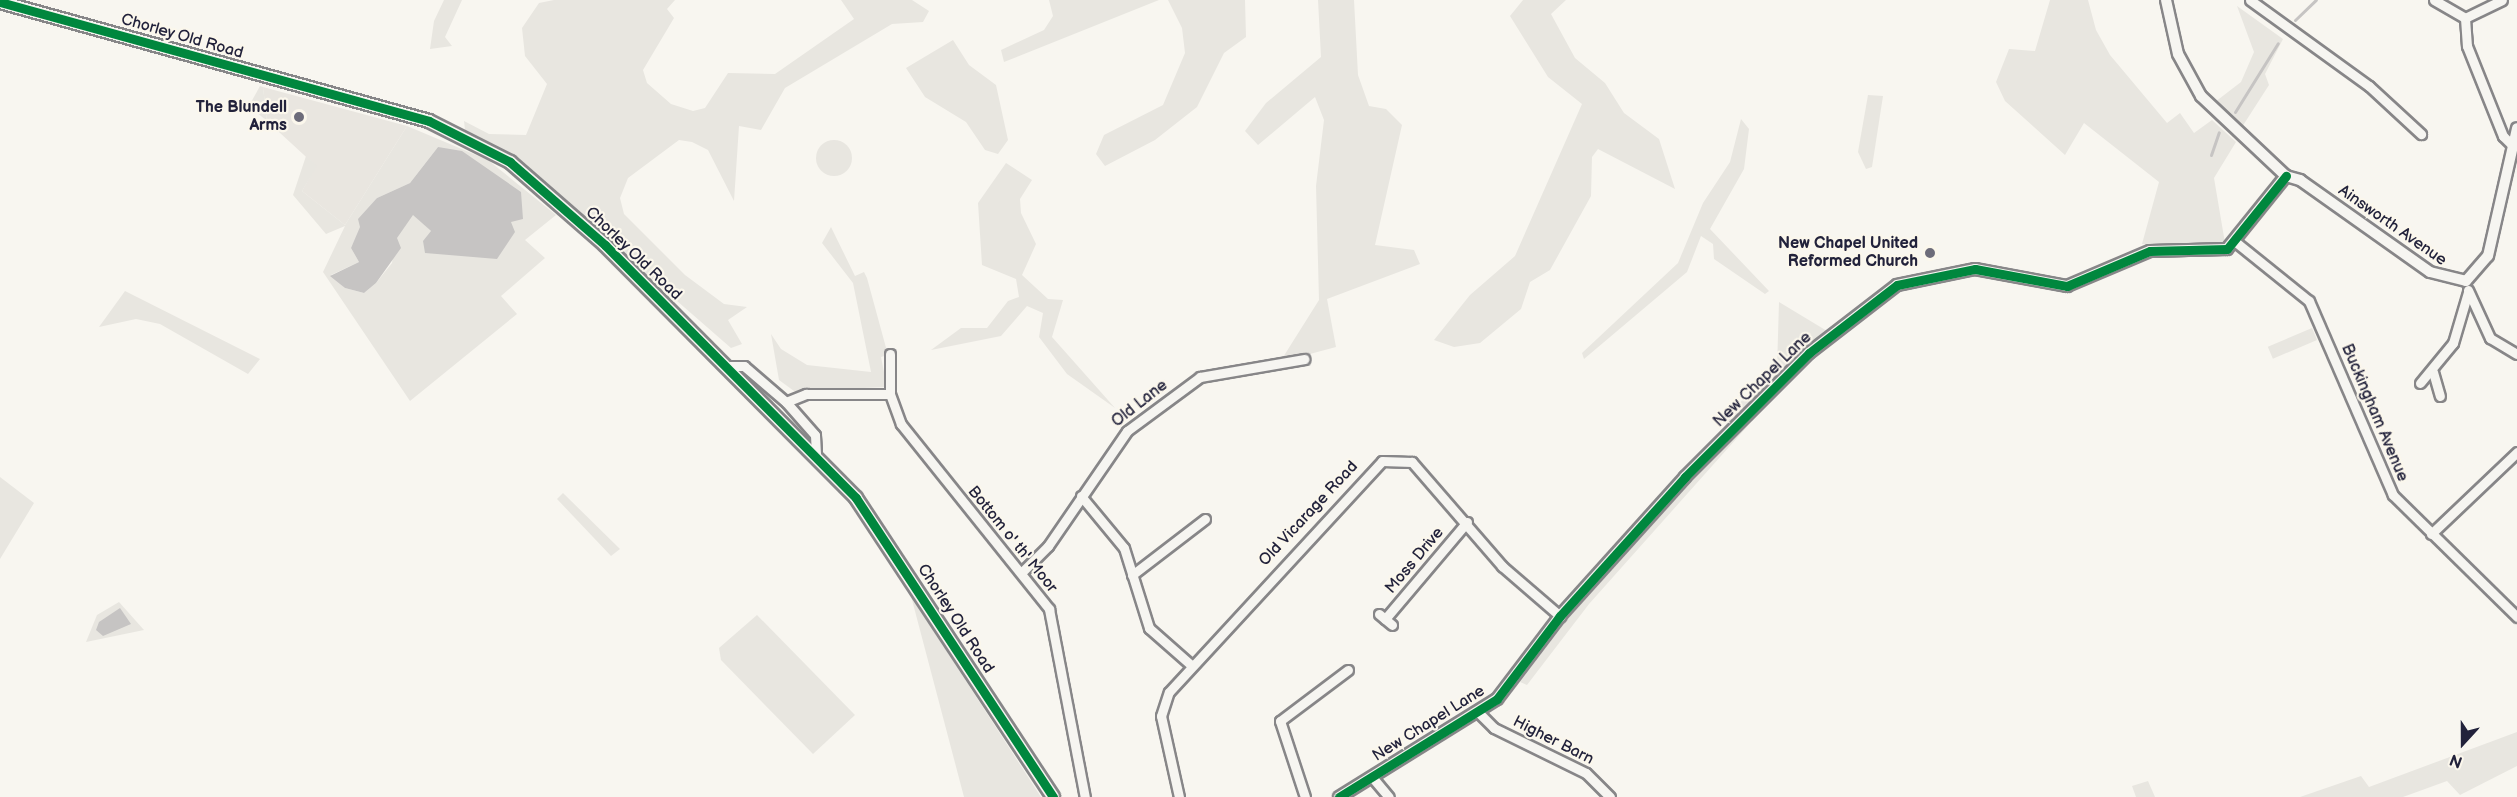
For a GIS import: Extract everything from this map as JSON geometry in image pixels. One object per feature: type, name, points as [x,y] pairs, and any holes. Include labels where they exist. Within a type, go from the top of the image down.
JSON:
[{"type":"main road","name":"Chorley Old Road","points":[[0,2],[459,133],[510,162],[596,237],[816,456],[889,543],[1053,797]]},
{"type":"street","name":"Ainsworth Avenue","points":[[2166,0],[2178,54],[2201,96],[2286,176],[2300,180],[2430,272],[2466,281]]},
{"type":"street","points":[[2250,0],[2369,86],[2389,111],[2421,134]]},
{"type":"street","points":[[2434,0],[2465,18]]},
{"type":"street","points":[[2465,18],[2502,0]]},
{"type":"street","points":[[2465,18],[2467,46],[2503,136],[2512,145]]},
{"type":"street","points":[[2517,128],[2512,145],[2512,169],[2488,256],[2466,281],[2468,292],[2490,338],[2517,354]]},
{"type":"street","points":[[2237,243],[2275,183],[2286,176]]},
{"type":"street","name":"Buckingham Avenue","points":[[2237,243],[2309,301],[2384,483],[2431,534],[2517,617]]},
{"type":"street","name":"New Chapel Lane","points":[[1339,797],[1479,713],[1497,699],[1560,616],[1685,477],[1809,353],[1897,285],[1975,270],[2067,286],[2140,254],[2221,250],[2237,243]]},
{"type":"street","points":[[2420,383],[2433,372],[2453,343],[2468,292]]},
{"type":"street","name":"Bottom o' th' Moor","points":[[890,354],[890,394],[901,424],[1021,573],[1052,620],[1085,797]]},
{"type":"street","name":"Old Lane","points":[[1021,573],[1048,546],[1122,434],[1192,382],[1304,359]]},
{"type":"street","points":[[725,366],[744,366],[786,402],[815,435],[816,456]]},
{"type":"street","points":[[2433,372],[2440,396]]},
{"type":"street","points":[[786,402],[807,394],[890,394]]},
{"type":"street","points":[[2431,534],[2516,454]]},
{"type":"street","name":"Old Vicarage Road","points":[[1179,797],[1162,708],[1190,664],[1382,461],[1412,462],[1467,522],[1502,566],[1560,616]]},
{"type":"street","points":[[1081,496],[1120,539],[1149,628],[1190,664]]},
{"type":"street","points":[[1132,575],[1204,519]]},
{"type":"street","name":"Moss Drive","points":[[1385,619],[1467,522]]},
{"type":"street","points":[[1305,797],[1280,721],[1348,670]]},
{"type":"street","name":"Higher Barn","points":[[1479,713],[1494,728],[1586,773],[1610,797]]},
{"type":"street","points":[[1372,777],[1389,797]]},
{"type":"shaded area","points":[[444,0],[462,0],[445,37],[452,46],[430,49],[434,21]]},
{"type":"shaded area","points":[[554,0],[675,0],[667,9],[674,18],[643,70],[647,83],[671,104],[693,111],[705,108],[728,73],[775,74],[854,19],[841,0],[912,0],[929,11],[923,22],[892,24],[785,88],[761,130],[739,126],[734,201],[708,150],[692,142],[679,140],[628,178],[620,198],[624,214],[685,275],[724,304],[747,307],[728,320],[742,344],[731,348],[513,158],[465,130],[464,121],[489,134],[526,135],[547,84],[525,56],[522,28],[539,3]]},
{"type":"shaded area","points":[[1049,0],[1159,0],[1004,62],[1001,50],[1044,30],[1053,16]]},
{"type":"shaded area","points":[[1168,0],[1245,0],[1246,37],[1224,53],[1197,107],[1155,140],[1105,166],[1096,154],[1104,135],[1163,105],[1185,53],[1182,28]]},
{"type":"shaded area","points":[[1318,0],[1354,0],[1358,75],[1369,106],[1386,109],[1402,125],[1375,245],[1414,250],[1420,264],[1327,299],[1336,347],[1280,362],[1319,300],[1316,186],[1324,120],[1315,97],[1258,145],[1245,131],[1266,103],[1321,57]]},
{"type":"shaded area","points":[[1523,0],[1566,0],[1551,14],[1575,58],[1605,83],[1624,113],[1659,139],[1675,189],[1598,149],[1592,157],[1591,196],[1550,270],[1530,282],[1521,309],[1480,343],[1454,347],[1434,340],[1470,295],[1515,256],[1582,104],[1548,77],[1510,16]]},
{"type":"shaded area","points":[[2050,0],[2088,0],[2096,30],[2110,55],[2167,123],[2180,113],[2194,133],[2212,120],[2236,142],[2214,178],[2225,243],[2142,244],[2159,182],[2084,123],[2065,155],[2005,101],[1996,82],[2009,49],[2035,51]]},
{"type":"shaded area","points":[[2237,6],[2283,39],[2265,74],[2269,85],[2242,127],[2215,102],[2241,82],[2254,52]]},
{"type":"shaded area","points":[[953,40],[969,65],[996,85],[1008,140],[998,154],[985,150],[966,122],[925,97],[906,68]]},
{"type":"shaded area","points":[[260,86],[263,87],[267,121],[249,106]]},
{"type":"shaded area","points":[[263,87],[407,126],[345,225],[302,191],[316,166],[267,121]]},
{"type":"shaded area","points":[[1868,95],[1883,96],[1872,167],[1866,169],[1858,152]]},
{"type":"shaded area","points":[[1741,119],[1749,129],[1744,169],[1710,229],[1769,291],[1765,294],[1714,259],[1713,244],[1701,236],[1687,272],[1584,359],[1582,353],[1678,263],[1703,203],[1730,162]]},
{"type":"shaded area","points":[[407,126],[488,160],[556,215],[525,240],[545,258],[501,296],[517,314],[410,401],[323,272],[345,226],[326,234],[293,195],[306,156],[317,166],[302,191],[345,225]],"holes":[[[438,147],[511,227],[431,231],[413,214],[396,238],[392,263],[376,283],[364,293],[345,288],[331,275],[359,262],[351,248],[377,198],[410,183]]]},
{"type":"shaded area","points":[[834,140],[847,145],[852,158],[847,171],[834,176],[821,171],[816,158],[821,145]]},
{"type":"shaded area","points":[[438,147],[462,151],[521,192],[523,219],[511,222],[515,232],[497,259],[425,253],[423,241],[431,231],[413,215],[397,238],[401,248],[376,283],[364,293],[345,288],[330,276],[359,262],[351,248],[360,227],[358,219],[377,198],[410,183]]},
{"type":"shaded area","points":[[1006,163],[1032,180],[1020,199],[1021,213],[1036,244],[1022,275],[1048,299],[1063,300],[1052,337],[1115,408],[1067,374],[1039,337],[1043,313],[1027,306],[1001,336],[931,350],[961,328],[987,328],[1008,301],[1019,297],[1016,279],[982,265],[978,203]]},
{"type":"shaded area","points":[[831,227],[855,276],[864,272],[867,278],[888,355],[881,357],[887,387],[794,391],[779,380],[771,334],[781,349],[807,365],[871,372],[853,283],[822,243]]},
{"type":"shaded area","points":[[125,291],[260,359],[248,374],[160,324],[136,319],[99,327]]},
{"type":"shaded area","points":[[1779,302],[1832,334],[1729,428],[1723,418],[1777,368]]},
{"type":"shaded area","points":[[2312,328],[2317,340],[2273,359],[2268,347]]},
{"type":"shaded area","points":[[1786,383],[1589,604],[1527,685],[1520,682],[1600,576]]},
{"type":"shaded area","points":[[0,477],[34,503],[0,559]]},
{"type":"shaded area","points":[[563,493],[620,549],[611,556],[557,499]]},
{"type":"shaded area","points":[[911,596],[1041,797],[964,797]]},
{"type":"shaded area","points":[[119,602],[144,630],[86,642],[97,615]]},
{"type":"shaded area","points":[[120,608],[131,624],[103,636],[96,630],[99,622]]},
{"type":"shaded area","points":[[757,615],[855,715],[813,754],[721,660],[719,648]]},
{"type":"shaded area","points":[[2517,732],[2517,766],[2460,795],[2447,781],[2403,797],[2300,797],[2361,776],[2369,787]]},
{"type":"shaded area","points":[[2148,781],[2155,797],[2136,797],[2132,786]]},
{"type":"waterway","points":[[2295,20],[2316,0]]},
{"type":"waterway","points":[[2235,112],[2278,43]]},
{"type":"waterway","points":[[2211,155],[2219,132]]},
{"type":"cycle path","points":[[0,2],[429,121],[510,162],[605,245],[856,498],[1053,797]]},
{"type":"cycle path","points":[[1339,797],[1497,699],[1560,616],[1685,477],[1809,353],[1897,285],[1975,269],[2067,286],[2150,251],[2227,249],[2286,176]]},
{"type":"place","name":"The Blundell Arms","points":[[299,117]]},
{"type":"place","name":"New Chapel United Reformed Church","points":[[1930,253]]}]
